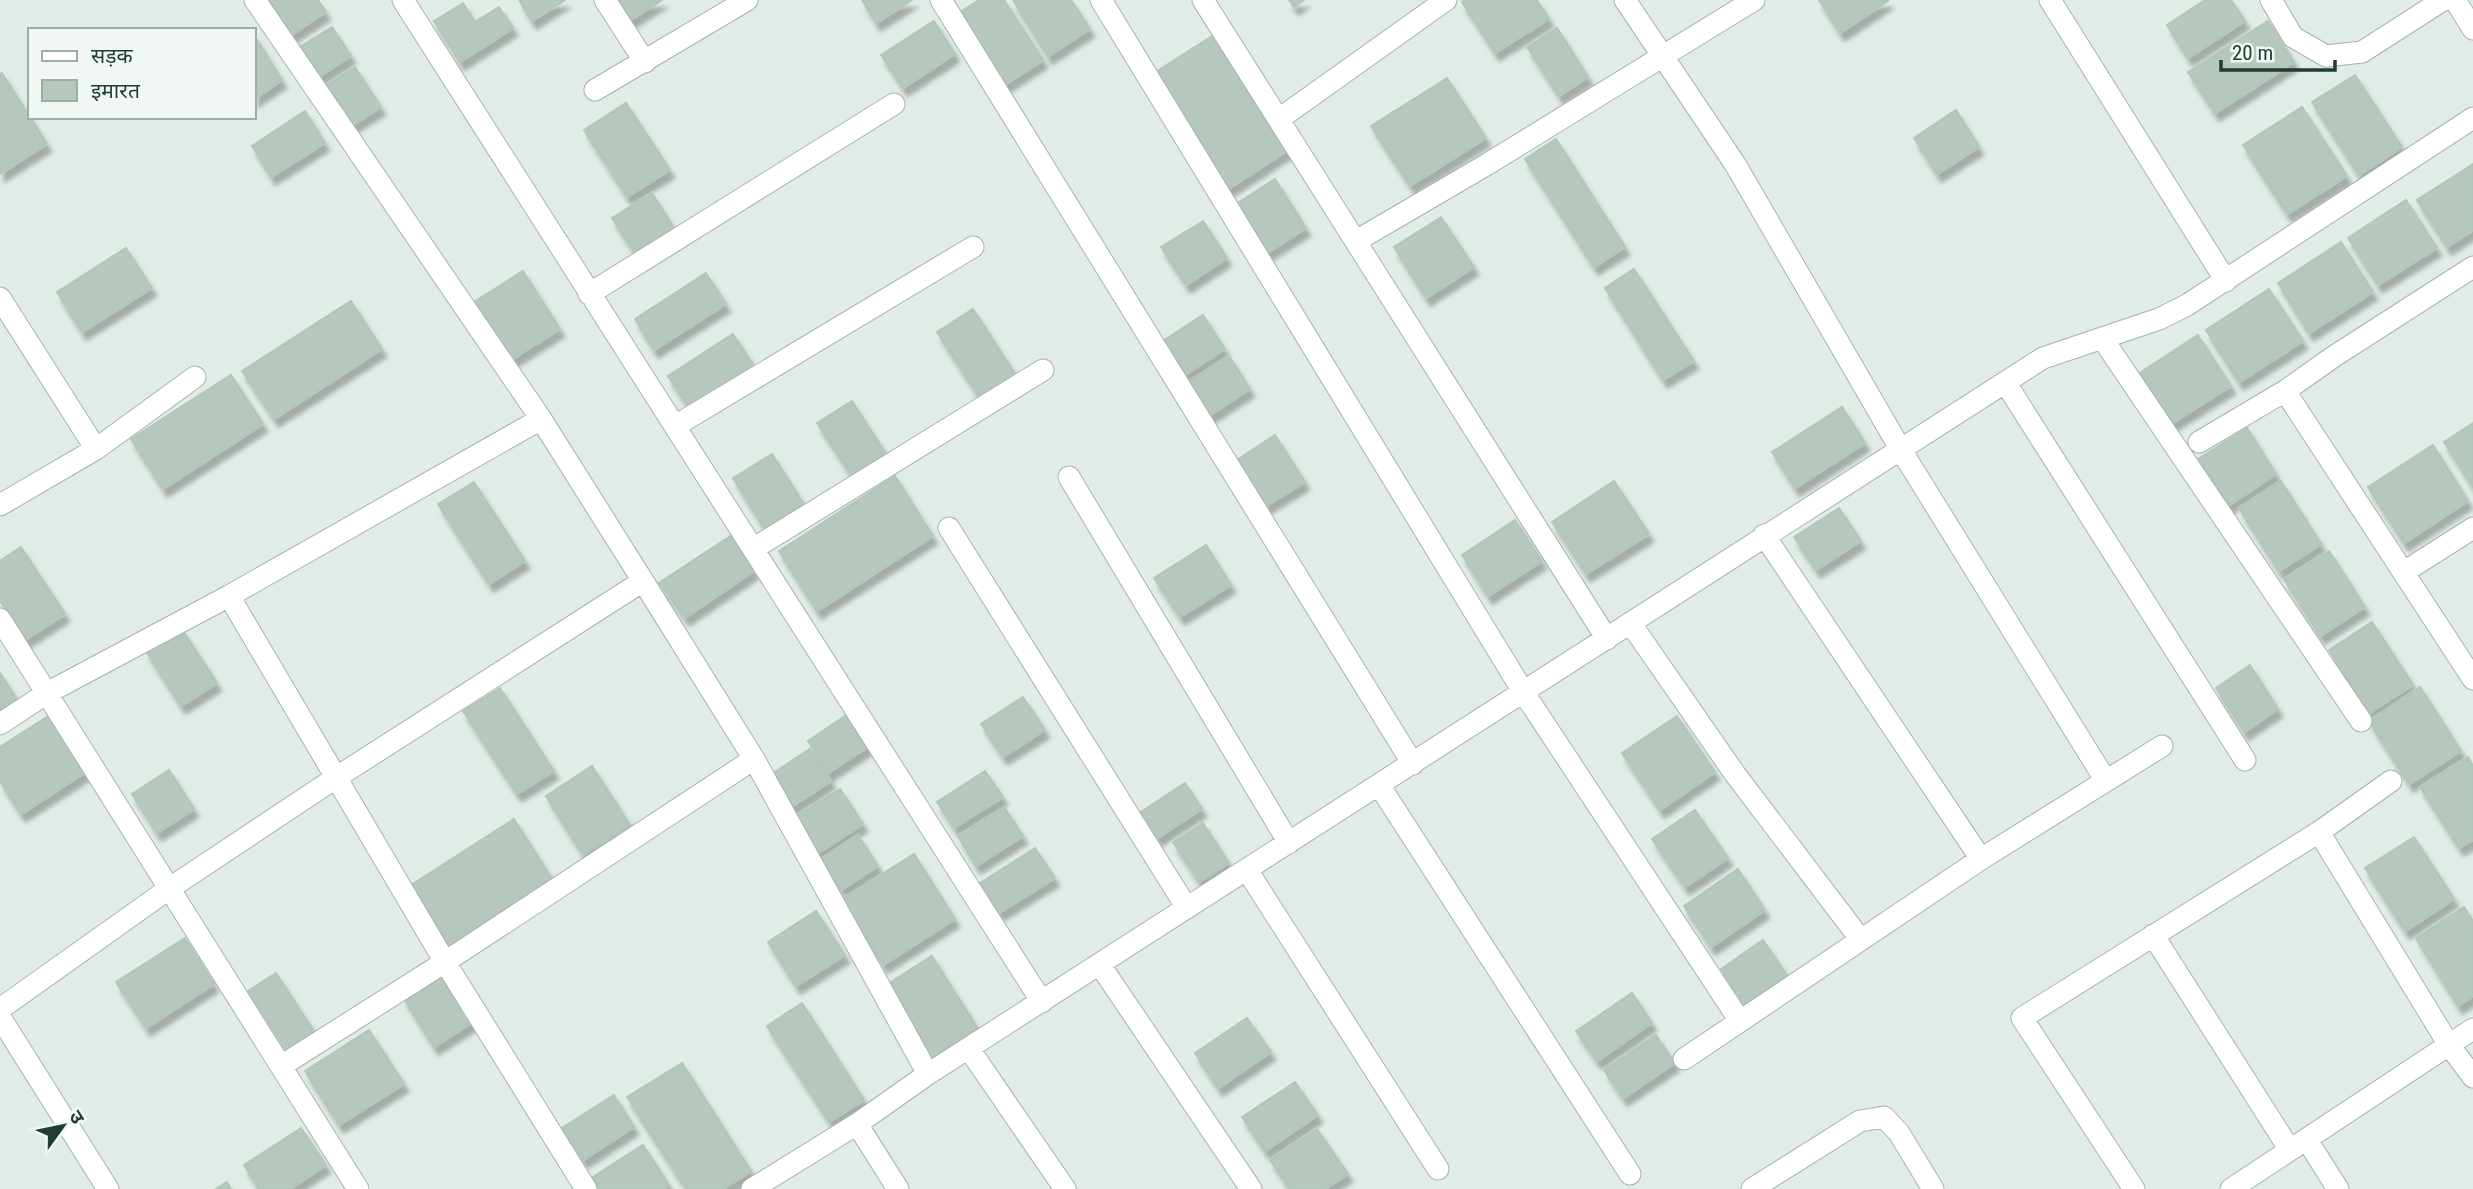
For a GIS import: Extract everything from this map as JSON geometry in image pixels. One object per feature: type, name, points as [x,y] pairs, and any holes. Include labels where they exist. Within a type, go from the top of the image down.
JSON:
[{"type":"street","points":[[255,0],[541,419],[643,581],[754,760],[928,1074]]},
{"type":"street","points":[[403,0],[1042,1002]]},
{"type":"street","points":[[606,0],[645,62]]},
{"type":"street","points":[[595,90],[747,0]]},
{"type":"street","points":[[942,0],[1413,764]]},
{"type":"street","points":[[1101,0],[1524,692],[1740,1021]]},
{"type":"street","points":[[1203,0],[1607,639]]},
{"type":"street","points":[[1279,119],[1446,0]]},
{"type":"street","points":[[1625,0],[1735,164],[1901,450],[2106,781]]},
{"type":"street","points":[[1356,241],[1664,57],[1754,0]]},
{"type":"street","points":[[2050,0],[2226,281]]},
{"type":"street","points":[[2271,0],[2293,37],[2326,56],[2362,52],[2443,0]]},
{"type":"street","points":[[2455,0],[2473,29]]},
{"type":"street","points":[[589,294],[894,104]]},
{"type":"street","points":[[752,1189],[857,1124],[928,1074],[2043,358],[2159,319],[2226,281],[2473,118]]},
{"type":"street","points":[[675,426],[973,247]]},
{"type":"street","points":[[2200,443],[2285,391],[2473,267]]},
{"type":"street","points":[[0,298],[96,449]]},
{"type":"street","points":[[2102,338],[2361,721]]},
{"type":"street","points":[[753,549],[1043,370]]},
{"type":"street","points":[[0,505],[96,449],[195,377]]},
{"type":"street","points":[[2005,382],[2245,760]]},
{"type":"street","points":[[2285,391],[2473,679]]},
{"type":"street","points":[[0,724],[47,693],[229,596],[541,419]]},
{"type":"street","points":[[1069,477],[1289,843]]},
{"type":"street","points":[[949,528],[1187,908]]},
{"type":"street","points":[[2404,572],[2473,528]]},
{"type":"street","points":[[1764,536],[1982,859]]},
{"type":"street","points":[[0,1009],[170,888],[643,581]]},
{"type":"street","points":[[229,596],[445,962],[586,1189]]},
{"type":"street","points":[[0,620],[358,1189]]},
{"type":"street","points":[[1631,624],[1735,774],[1861,940]]},
{"type":"street","points":[[1685,1059],[1982,859],[2162,746]]},
{"type":"street","points":[[281,1066],[754,760]]},
{"type":"street","points":[[2134,1189],[2022,1018],[2319,832],[2391,781]]},
{"type":"street","points":[[1379,785],[1630,1174]]},
{"type":"street","points":[[2319,832],[2449,1045],[2473,1077]]},
{"type":"street","points":[[1247,870],[1438,1169]]},
{"type":"street","points":[[2154,935],[2298,1145],[2338,1189]]},
{"type":"street","points":[[1100,964],[1251,1189]]},
{"type":"street","points":[[0,1017],[108,1189]]},
{"type":"street","points":[[2231,1189],[2473,1029]]},
{"type":"street","points":[[968,1049],[1065,1189]]},
{"type":"street","points":[[1752,1189],[1860,1121],[1884,1117],[1899,1133],[1933,1189]]},
{"type":"street","points":[[857,1124],[898,1189]]},
{"type":"building","points":[[261,0],[318,0],[326,12],[285,39]]},
{"type":"building","points":[[519,0],[565,0],[532,21]]},
{"type":"building","points":[[616,0],[662,0],[629,21]]},
{"type":"building","points":[[862,0],[912,0],[876,23]]},
{"type":"building","points":[[979,0],[1004,0],[1043,60],[1000,88],[954,16]]},
{"type":"building","points":[[1013,0],[1071,0],[1090,29],[1048,56]]},
{"type":"building","points":[[1289,0],[1304,0],[1294,7]]},
{"type":"building","points":[[1537,0],[1549,19],[1495,53],[1462,2]]},
{"type":"building","points":[[1819,0],[1888,0],[1888,1],[1840,33]]},
{"type":"building","points":[[2205,0],[2231,0],[2245,21],[2188,58],[2167,25]]},
{"type":"building","points":[[463,3],[475,22],[499,7],[513,28],[460,62],[434,21]]},
{"type":"building","points":[[934,21],[955,54],[903,88],[881,55]]},
{"type":"building","points":[[2268,21],[2294,62],[2215,113],[2188,72]]},
{"type":"building","points":[[332,27],[351,56],[312,81],[293,51]]},
{"type":"building","points":[[1557,28],[1588,77],[1559,96],[1527,47]]},
{"type":"building","points":[[1214,35],[1288,150],[1228,189],[1154,73]]},
{"type":"building","points":[[256,38],[282,80],[256,98]]},
{"type":"building","points":[[355,67],[381,107],[351,126],[325,86]]},
{"type":"building","points":[[2,73],[28,114],[28,119],[31,119],[47,144],[0,174]]},
{"type":"building","points":[[2355,75],[2402,147],[2359,175],[2312,102]]},
{"type":"building","points":[[1447,78],[1486,138],[1410,186],[1371,126]]},
{"type":"building","points":[[626,103],[670,170],[627,197],[584,130]]},
{"type":"building","points":[[2302,107],[2347,176],[2287,214],[2243,145]]},
{"type":"building","points":[[1956,110],[1979,147],[1937,174],[1914,138]]},
{"type":"building","points":[[305,111],[325,143],[271,177],[252,146]]},
{"type":"building","points":[[1556,139],[1625,247],[1594,267],[1525,159]]},
{"type":"building","points":[[2473,164],[2473,230],[2447,247],[2417,200]]},
{"type":"building","points":[[1275,179],[1306,228],[1267,253],[1236,204]]},
{"type":"building","points":[[652,193],[679,236],[640,261],[612,218]]},
{"type":"building","points":[[2406,200],[2437,248],[2378,285],[2348,238]]},
{"type":"building","points":[[1441,217],[1474,267],[1426,298],[1394,247]]},
{"type":"building","points":[[1203,221],[1227,258],[1186,285],[1161,247]]},
{"type":"building","points":[[2341,242],[2373,292],[2309,333],[2278,283]]},
{"type":"building","points":[[126,248],[152,288],[82,332],[57,292]]},
{"type":"building","points":[[1634,269],[1694,361],[1663,380],[1605,288]]},
{"type":"building","points":[[523,271],[560,329],[511,360],[474,302]]},
{"type":"building","points":[[706,273],[726,304],[654,350],[635,319]]},
{"type":"building","points":[[2269,289],[2303,341],[2239,382],[2206,330]]},
{"type":"building","points":[[351,301],[382,349],[274,419],[242,371]]},
{"type":"building","points":[[973,309],[1017,377],[981,400],[937,332]]},
{"type":"building","points":[[1203,315],[1225,349],[1180,378],[1158,344]]},
{"type":"building","points":[[733,334],[756,369],[691,411],[668,376]]},
{"type":"building","points":[[2198,335],[2231,386],[2171,424],[2138,374]]},
{"type":"building","points":[[1229,356],[1250,389],[1207,417],[1185,384]]},
{"type":"building","points":[[231,375],[263,424],[163,489],[131,439]]},
{"type":"building","points":[[852,401],[890,460],[856,482],[817,423]]},
{"type":"building","points":[[1842,407],[1865,443],[1795,488],[1772,452]]},
{"type":"building","points":[[2473,423],[2473,487],[2444,442]]},
{"type":"building","points":[[2247,428],[2276,474],[2228,506],[2198,459]]},
{"type":"building","points":[[1275,435],[1305,482],[1263,508],[1234,462]]},
{"type":"building","points":[[2433,445],[2468,501],[2404,543],[2368,487]]},
{"type":"building","points":[[772,454],[805,506],[766,531],[733,478]]},
{"type":"building","points":[[895,476],[933,536],[817,611],[779,551]]},
{"type":"building","points":[[1614,481],[1649,534],[1586,574],[1552,522]]},
{"type":"building","points":[[2281,481],[2321,544],[2279,571],[2239,508]]},
{"type":"building","points":[[474,482],[525,561],[489,584],[438,504]]},
{"type":"building","points":[[1839,508],[1861,541],[1816,570],[1794,537]]},
{"type":"building","points":[[1515,520],[1542,561],[1488,596],[1462,555]]},
{"type":"building","points":[[732,535],[754,571],[685,618],[659,583]]},
{"type":"building","points":[[1206,545],[1231,585],[1180,617],[1154,578]]},
{"type":"building","points":[[21,547],[65,614],[25,640],[0,601],[0,561]]},
{"type":"building","points":[[2329,551],[2365,607],[2320,636],[2284,579]]},
{"type":"building","points":[[2372,622],[2413,685],[2369,713],[2329,650]]},
{"type":"building","points":[[181,628],[217,683],[181,706],[146,651]]},
{"type":"building","points":[[2250,665],[2278,709],[2244,732],[2216,688]]},
{"type":"building","points":[[0,673],[21,706],[0,720]]},
{"type":"building","points":[[2420,687],[2461,751],[2409,784],[2369,721]]},
{"type":"building","points":[[500,688],[554,771],[517,794],[463,711]]},
{"type":"building","points":[[1023,697],[1045,730],[1003,757],[981,724]]},
{"type":"building","points":[[848,714],[869,746],[828,773],[808,741]]},
{"type":"building","points":[[50,715],[86,772],[21,814],[0,781],[0,747]]},
{"type":"building","points":[[1677,716],[1715,772],[1660,810],[1622,753]]},
{"type":"building","points":[[810,749],[831,781],[789,808],[769,776]]},
{"type":"building","points":[[2468,757],[2473,766],[2473,840],[2459,848],[2420,787]]},
{"type":"building","points":[[592,766],[630,825],[583,855],[546,796]]},
{"type":"building","points":[[169,770],[194,809],[157,833],[132,794]]},
{"type":"building","points":[[985,771],[1003,797],[954,828],[937,802]]},
{"type":"building","points":[[1185,783],[1202,809],[1157,838],[1141,812]]},
{"type":"building","points":[[840,789],[863,824],[818,853],[795,817]]},
{"type":"building","points":[[1004,807],[1023,836],[976,866],[958,836]]},
{"type":"building","points":[[1695,810],[1728,858],[1685,887],[1652,839]]},
{"type":"building","points":[[514,819],[552,879],[446,948],[408,887]]},
{"type":"building","points":[[1203,823],[1229,863],[1199,882],[1173,842]]},
{"type":"building","points":[[858,835],[878,866],[841,890],[821,859]]},
{"type":"building","points":[[2414,837],[2454,899],[2405,931],[2365,868]]},
{"type":"building","points":[[1035,848],[1055,878],[999,913],[980,883]]},
{"type":"building","points":[[914,854],[955,919],[883,965],[841,900]]},
{"type":"building","points":[[1738,869],[1765,910],[1711,947],[1684,906]]},
{"type":"building","points":[[2464,907],[2473,921],[2473,996],[2458,1006],[2416,938]]},
{"type":"building","points":[[816,911],[845,955],[796,986],[768,942]]},
{"type":"building","points":[[185,938],[214,984],[146,1028],[116,982]]},
{"type":"building","points":[[1763,940],[1787,975],[1744,1004],[1721,969]]},
{"type":"building","points":[[932,956],[978,1029],[930,1059],[883,987]]},
{"type":"building","points":[[448,969],[479,1018],[434,1047],[403,997]]},
{"type":"building","points":[[276,973],[319,1039],[291,1057],[248,991]]},
{"type":"building","points":[[1632,993],[1652,1023],[1597,1061],[1576,1031]]},
{"type":"building","points":[[802,1003],[864,1100],[829,1122],[767,1026]]},
{"type":"building","points":[[1247,1018],[1271,1052],[1218,1088],[1195,1053]]},
{"type":"building","points":[[369,1030],[404,1084],[339,1125],[305,1071]]},
{"type":"building","points":[[1656,1035],[1675,1063],[1623,1098],[1604,1070]]},
{"type":"building","points":[[682,1063],[751,1171],[723,1189],[686,1189],[627,1097]]},
{"type":"building","points":[[1295,1082],[1318,1115],[1265,1151],[1242,1117]]},
{"type":"building","points":[[614,1095],[634,1127],[583,1160],[562,1128]]},
{"type":"building","points":[[301,1128],[326,1165],[290,1189],[259,1189],[244,1165]]},
{"type":"building","points":[[1317,1129],[1348,1174],[1325,1189],[1290,1189],[1270,1160]]},
{"type":"building","points":[[643,1145],[669,1185],[664,1189],[594,1189],[588,1180]]},
{"type":"building","points":[[227,1182],[231,1189],[216,1189]]}]
